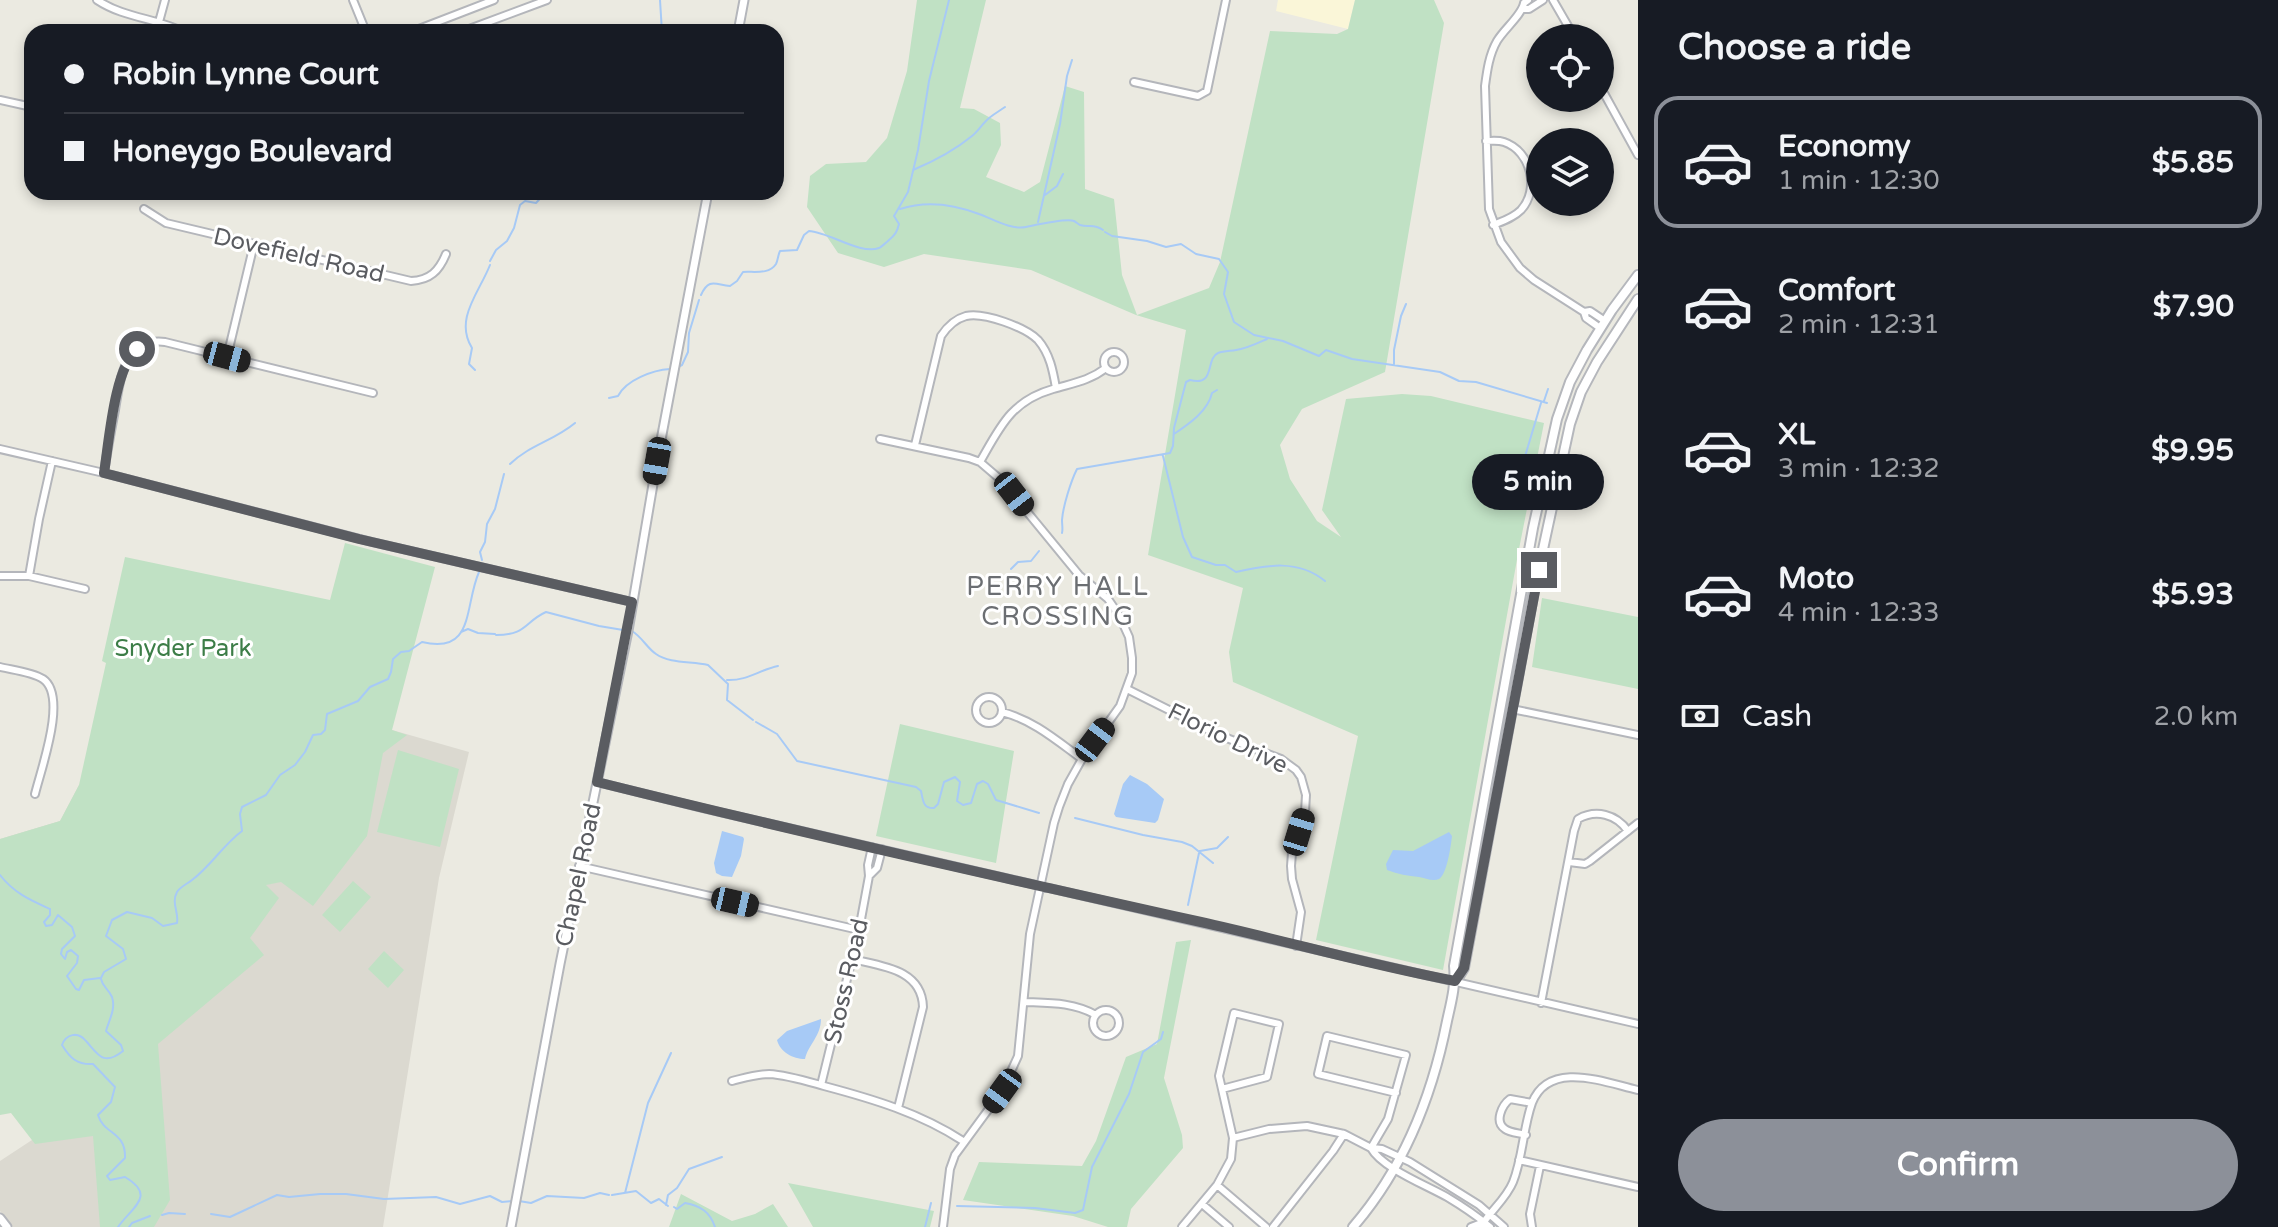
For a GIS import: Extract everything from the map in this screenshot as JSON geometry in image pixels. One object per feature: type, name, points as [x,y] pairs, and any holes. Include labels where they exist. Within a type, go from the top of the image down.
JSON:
[{"type":"main road","points":[[1353,1227],[1401,1157],[1427,1099],[1438,1065],[1530,543],[1557,419],[1570,382],[1602,324],[1638,275]]},
{"type":"main road","points":[[1455,981],[1464,968],[1547,527],[1570,424],[1581,392],[1597,362],[1638,299]]},
{"type":"street","points":[[97,0],[118,12],[164,24]]},
{"type":"street","points":[[159,22],[165,0]]},
{"type":"street","points":[[353,0],[363,24]]},
{"type":"street","points":[[432,24],[494,0]]},
{"type":"street","points":[[482,24],[547,0]]},
{"type":"street","points":[[740,24],[744,0]]},
{"type":"street","points":[[1134,82],[1198,96],[1207,91],[1226,0]]},
{"type":"street","points":[[1528,0],[1502,33],[1490,56],[1485,86],[1489,209],[1501,242],[1520,268],[1584,312],[1590,311],[1602,324]]},
{"type":"street","points":[[1523,9],[1529,9],[1543,0]]},
{"type":"street","points":[[1553,0],[1567,24]]},
{"type":"street","points":[[0,100],[24,105]]},
{"type":"street","points":[[1614,111],[1638,155]]},
{"type":"street","points":[[1486,141],[1499,141],[1512,146],[1526,161],[1531,175],[1529,195],[1521,209],[1493,225]]},
{"type":"street","name":"Chapel Road","points":[[511,1227],[706,200]]},
{"type":"street","name":"Dovefield Road","points":[[144,209],[166,223],[411,281],[421,281],[431,276],[442,265],[446,254]]},
{"type":"street","points":[[227,357],[254,244]]},
{"type":"street","points":[[915,445],[941,336],[949,325],[966,316],[999,321],[1032,335],[1049,358],[1056,388]]},
{"type":"street","points":[[104,473],[125,365],[132,354],[147,343],[158,341],[373,393]]},
{"type":"street","points":[[980,462],[1004,420],[1031,396],[1087,380],[1106,368]]},
{"type":"street","points":[[880,439],[958,454],[980,462],[1001,480],[1079,575],[1108,599],[1129,637],[1132,658],[1132,673],[1120,706],[1082,759],[1068,784],[1054,823],[1030,934],[1018,1056],[1002,1091],[963,1141],[950,1169],[943,1227]]},
{"type":"street","points":[[0,449],[359,539],[632,602]]},
{"type":"street","points":[[29,576],[52,461]]},
{"type":"street","points":[[0,576],[29,576],[85,589]]},
{"type":"street","points":[[0,667],[40,677],[48,683],[53,693],[52,720],[35,794]]},
{"type":"street","name":"Florio Drive","points":[[1127,689],[1219,735],[1281,759],[1301,777],[1306,795],[1305,812],[1291,866],[1301,912],[1296,946]]},
{"type":"street","points":[[992,697],[999,702],[1002,712],[990,723],[980,720],[976,709],[980,700],[992,697]]},
{"type":"street","points":[[1512,709],[1638,735]]},
{"type":"street","points":[[1002,712],[1037,726],[1082,759]]},
{"type":"street","points":[[597,782],[1638,1024]]},
{"type":"street","points":[[1541,1003],[1578,819],[1590,813],[1612,816],[1628,831]]},
{"type":"street","points":[[1569,862],[1585,864],[1638,823]]},
{"type":"street","name":"Stoss Road","points":[[821,1085],[859,930],[872,847]]},
{"type":"street","name":"Stoss Road","points":[[869,876],[877,868],[882,849]]},
{"type":"street","points":[[579,866],[859,930]]},
{"type":"street","points":[[852,959],[906,975],[922,999],[923,1007],[898,1108]]},
{"type":"street","points":[[1024,1002],[1066,1004],[1096,1015]]},
{"type":"street","points":[[1103,1010],[1114,1013],[1119,1024],[1116,1031],[1109,1036],[1100,1035],[1093,1024],[1096,1015],[1103,1010]]},
{"type":"street","points":[[1182,1227],[1217,1185],[1231,1159],[1233,1138],[1219,1076],[1234,1013],[1279,1024],[1267,1077],[1222,1089]]},
{"type":"street","points":[[1371,1148],[1388,1119],[1396,1093],[1406,1055],[1327,1036],[1318,1074],[1396,1093]]},
{"type":"street","points":[[732,1081],[771,1074],[875,1099],[925,1119],[963,1141]]},
{"type":"street","points":[[1485,1225],[1489,1214],[1512,1185],[1532,1103],[1546,1086],[1560,1078],[1580,1077],[1638,1090]]},
{"type":"street","points":[[1526,1135],[1501,1127],[1499,1121],[1502,1106],[1510,1099],[1532,1103]]},
{"type":"street","points":[[1233,1138],[1269,1129],[1307,1126],[1344,1134],[1371,1148],[1401,1157],[1464,1195],[1504,1227]]},
{"type":"street","points":[[1273,1227],[1344,1134]]},
{"type":"street","points":[[1371,1148],[1375,1155],[1450,1199],[1485,1225]]},
{"type":"street","points":[[1519,1160],[1638,1187]]},
{"type":"street","points":[[1532,1227],[1530,1214],[1540,1166]]},
{"type":"street","points":[[1217,1185],[1266,1227]]},
{"type":"street","points":[[1202,1204],[1229,1227]]},
{"type":"street","points":[[0,1218],[7,1227]]},
{"type":"street","points":[[1471,1227],[1485,1225]]},
{"type":"shaded area","points":[[1278,0],[1355,0],[1348,29],[1276,11]]},
{"type":"shaded area","points":[[392,730],[469,752],[439,878],[383,1227],[13,1227],[0,1211],[0,1161],[32,1140],[0,839],[60,821],[79,785]]},
{"type":"green space","points":[[917,0],[986,0],[960,108],[974,109],[1000,123],[1001,145],[986,177],[1024,192],[1040,182],[1065,86],[1084,92],[1085,189],[1114,199],[1122,275],[1137,315],[1209,288],[1220,262],[1270,31],[1337,34],[1348,29],[1355,0],[1434,0],[1444,23],[1385,372],[1302,409],[1280,445],[1290,479],[1317,521],[1341,537],[1322,510],[1346,399],[1402,394],[1431,396],[1544,423],[1443,970],[1316,940],[1358,736],[1233,682],[1229,652],[1243,588],[1148,555],[1186,330],[1136,315],[1031,270],[924,254],[884,267],[838,253],[807,207],[810,176],[826,164],[866,162],[887,138],[907,71]]},
{"type":"green space","name":"Snyder Park","points":[[345,543],[435,567],[392,730],[407,735],[383,753],[367,836],[313,906],[281,882],[266,885],[279,898],[250,938],[264,955],[158,1044],[170,1200],[154,1227],[100,1227],[93,1136],[35,1144],[11,1113],[0,1115],[0,839],[60,821],[79,785],[125,557],[330,600]]},
{"type":"green space","points":[[1542,598],[1638,617],[1638,689],[1532,667]]},
{"type":"green space","points":[[900,724],[1014,751],[996,863],[876,836]]},
{"type":"green space","points":[[398,750],[459,769],[440,847],[377,832]]},
{"type":"green space","points":[[353,881],[371,897],[340,932],[322,915]]},
{"type":"green space","points":[[1191,940],[1164,1078],[1182,1135],[1183,1148],[1131,1209],[1127,1227],[1108,1227],[1073,1216],[963,1200],[979,1162],[1082,1166],[1096,1141],[1126,1057],[1157,1044],[1176,942]]},
{"type":"green space","points":[[384,951],[404,970],[388,988],[368,969]]},
{"type":"green space","points":[[788,1183],[934,1211],[930,1227],[813,1227]]},
{"type":"green space","points":[[681,1194],[732,1221],[773,1204],[788,1227],[669,1227]]},
{"type":"water","points":[[1130,775],[1147,784],[1164,799],[1155,823],[1116,817],[1114,814],[1123,784]]},
{"type":"water","points":[[722,831],[744,839],[732,877],[716,873],[714,863]]},
{"type":"water","points":[[1449,832],[1452,836],[1448,859],[1439,879],[1429,880],[1387,870],[1386,864],[1393,850],[1413,851]]},
{"type":"water","points":[[821,1019],[805,1059],[796,1058],[781,1048],[777,1040],[787,1031]]},
{"type":"waterway","points":[[660,0],[662,24]]},
{"type":"waterway","points":[[701,295],[710,284],[730,286],[743,272],[769,270],[776,264],[780,251],[797,250],[809,231],[871,249],[880,248],[894,235],[899,224],[894,216],[908,192],[929,81],[949,0]]},
{"type":"waterway","points":[[1038,222],[1072,60]]},
{"type":"waterway","points":[[913,170],[958,146],[1005,107]]},
{"type":"waterway","points":[[1045,195],[1057,186],[1063,174]]},
{"type":"waterway","points":[[490,261],[514,228],[520,205],[525,201],[536,203],[539,200]]},
{"type":"waterway","points":[[900,209],[940,204],[1014,227],[1070,220],[1103,230]]},
{"type":"waterway","points":[[1105,232],[1166,247],[1181,244],[1196,254],[1219,259],[1228,272],[1224,294],[1234,322],[1254,335],[1283,341],[1319,356],[1326,350],[1352,359],[1440,372],[1459,381],[1476,382],[1547,403]]},
{"type":"waterway","points":[[475,370],[469,364],[472,348],[467,337],[467,316],[490,265]]},
{"type":"waterway","points":[[676,368],[682,365],[688,352],[689,333],[699,300]]},
{"type":"waterway","points":[[1394,364],[1394,350],[1406,304]]},
{"type":"waterway","points":[[1062,533],[1064,508],[1077,469],[1170,453],[1186,382],[1204,380],[1218,353],[1267,339]]},
{"type":"waterway","points":[[609,398],[618,396],[627,385],[641,377],[670,369]]},
{"type":"waterway","points":[[1544,401],[1548,389]]},
{"type":"waterway","points":[[1174,434],[1197,416],[1217,390]]},
{"type":"waterway","points":[[1520,473],[1541,403]]},
{"type":"waterway","points":[[510,464],[575,423]]},
{"type":"waterway","points":[[1163,456],[1183,537],[1192,557],[1225,565],[1236,572],[1271,566],[1293,567],[1304,569],[1325,581]]},
{"type":"waterway","points":[[482,560],[480,552],[485,542],[487,524],[495,509],[504,474]]},
{"type":"waterway","points":[[1011,569],[1018,562],[1031,561],[1039,551]]},
{"type":"waterway","points":[[101,978],[104,972],[126,959],[123,949],[106,936],[112,920],[127,912],[152,918],[163,926],[177,923],[177,892],[242,831],[242,807],[266,795],[280,775],[295,765],[313,735],[325,730],[327,714],[358,701],[370,687],[388,679],[393,659],[401,652],[409,651],[422,642],[439,644],[459,635],[465,625],[479,572]]},
{"type":"waterway","points":[[496,635],[514,633],[546,612],[623,630]]},
{"type":"waterway","points":[[461,632],[468,629],[495,634]]},
{"type":"waterway","points":[[632,631],[662,657],[708,665],[728,684],[727,700],[753,720]]},
{"type":"waterway","points":[[727,680],[741,679],[778,666]]},
{"type":"waterway","points":[[756,722],[777,734],[797,761],[916,787],[930,808],[938,804],[944,782],[955,777],[960,782],[957,801],[963,805],[971,803],[977,784],[983,781],[988,784],[996,800],[1039,813]]},
{"type":"waterway","points":[[1075,818],[1182,842],[1213,863]]},
{"type":"waterway","points":[[1200,851],[1217,848],[1228,837]]},
{"type":"waterway","points":[[1188,905],[1199,853]]},
{"type":"waterway","points":[[0,875],[17,891],[50,909],[50,915],[44,922],[46,926],[52,925],[58,915],[72,927],[75,936],[61,954],[65,959],[71,950],[78,956],[77,963],[67,976],[76,989],[79,990],[84,980],[100,978]]},
{"type":"waterway","points":[[101,979],[113,1001],[106,1031],[123,1051],[110,1058],[102,1057],[76,1035],[66,1038],[62,1045],[74,1060],[93,1064],[115,1087],[111,1102],[98,1115],[122,1143],[125,1158],[107,1176],[110,1180],[125,1177],[141,1196],[118,1227]]},
{"type":"waterway","points":[[957,1206],[1035,1208],[1075,1213],[1083,1210],[1092,1167],[1129,1094],[1143,1052],[1161,1039],[1163,1032]]},
{"type":"waterway","points":[[625,1193],[648,1103],[671,1053]]},
{"type":"waterway","points":[[666,1205],[668,1195],[677,1188],[689,1169],[722,1157]]},
{"type":"waterway","points":[[612,1195],[636,1191],[651,1203],[659,1199],[668,1206]]},
{"type":"waterway","points":[[519,1201],[531,1203],[547,1196],[584,1198],[600,1193],[609,1195]]},
{"type":"waterway","points":[[211,1214],[230,1217],[277,1195],[346,1194],[384,1199],[436,1197],[460,1204],[490,1196],[502,1202],[512,1201]]},
{"type":"waterway","points":[[674,1207],[677,1209],[685,1203],[700,1208],[708,1214],[715,1227]]},
{"type":"waterway","points":[[925,1227],[931,1203]]},
{"type":"waterway","points":[[162,1215],[185,1214]]},
{"type":"waterway","points":[[129,1227],[150,1216]]},
{"type":"district","name":"PERRY HALL CROSSING","points":[[1058,601]]},
{"type":"route","points":[[137,349],[128,359],[122,374],[104,473],[359,539],[632,602],[597,782],[1455,981],[1464,968],[1539,570]]}]
